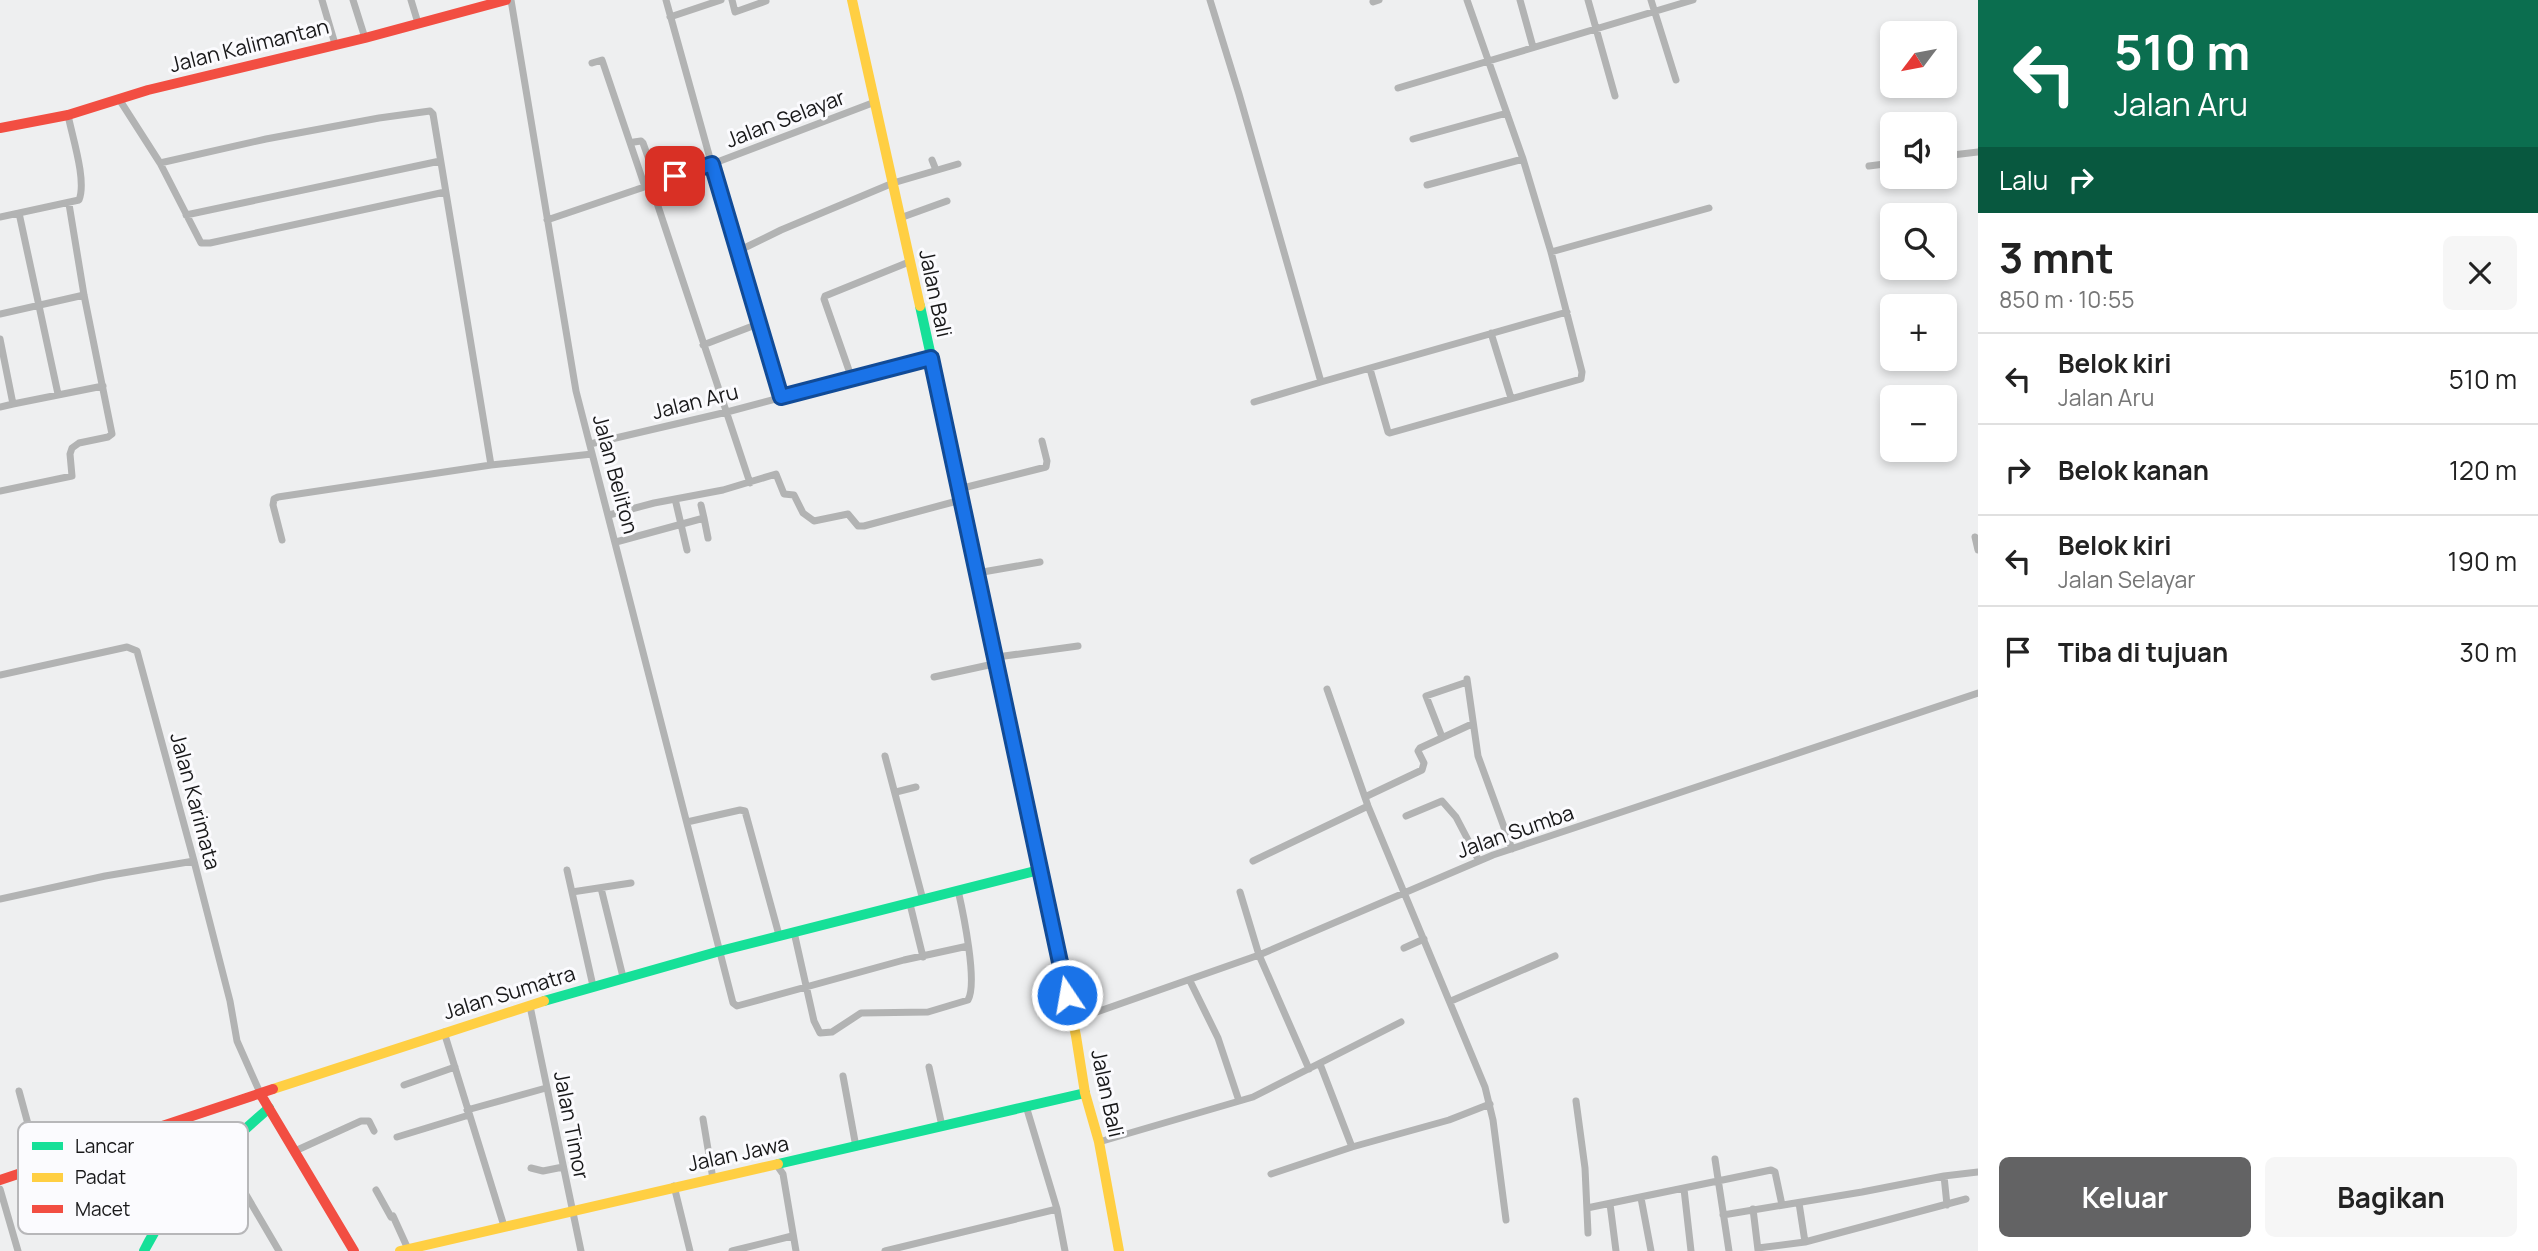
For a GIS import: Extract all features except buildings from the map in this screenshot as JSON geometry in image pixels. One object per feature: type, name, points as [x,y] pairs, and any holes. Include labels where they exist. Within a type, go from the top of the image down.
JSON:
[{"type":"main road","name":"Jalan Kalimantan","points":[[0,128],[68,115],[119,98],[509,0]]},
{"type":"main road","name":"Jalan Bali","points":[[852,0],[997,660],[1074,1029],[1085,1094],[1099,1142],[1119,1251]]},
{"type":"main road","name":"Jalan Sumatra","points":[[179,1122],[444,1032],[623,977],[1039,870]]},
{"type":"main road","name":"Jalan Jawa","points":[[404,1250],[1085,1094]]},
{"type":"main road","points":[[261,1095],[354,1251]]},
{"type":"main road","points":[[248,1128],[270,1108]]},
{"type":"main road","name":"Jalan Sumatra","points":[[0,1180],[18,1175]]},
{"type":"main road","points":[[144,1251],[153,1234]]},
{"type":"street","points":[[322,0],[335,44]]},
{"type":"street","points":[[353,0],[366,37]]},
{"type":"street","points":[[411,0],[418,23]]},
{"type":"street","name":"Jalan Beliton","points":[[509,0],[576,391],[733,1003],[736,1006],[806,988]]},
{"type":"street","points":[[666,0],[736,252],[781,397]]},
{"type":"street","points":[[670,17],[721,0]]},
{"type":"street","points":[[732,0],[735,12],[766,1]]},
{"type":"street","points":[[1210,0],[1321,383]]},
{"type":"street","points":[[1370,369],[1390,433],[1581,379],[1582,372],[1552,251],[1467,0]]},
{"type":"street","points":[[1520,0],[1533,47]]},
{"type":"street","points":[[1588,0],[1615,96]]},
{"type":"street","points":[[1651,0],[1676,80]]},
{"type":"street","points":[[1398,88],[1693,0]]},
{"type":"street","points":[[592,63],[601,60],[651,185],[750,483]]},
{"type":"street","points":[[119,98],[160,163],[198,240],[206,244],[445,192]]},
{"type":"street","name":"Jalan Selayar","points":[[547,220],[712,164],[875,102]]},
{"type":"street","points":[[160,163],[266,139],[428,111],[433,114],[491,465]]},
{"type":"street","points":[[1413,139],[1507,113]]},
{"type":"street","points":[[0,217],[79,200],[82,190],[68,115]]},
{"type":"street","points":[[634,142],[643,143],[651,185]]},
{"type":"street","points":[[1957,154],[1978,152]]},
{"type":"street","points":[[1427,185],[1523,159]]},
{"type":"street","points":[[932,160],[936,170]]},
{"type":"street","points":[[186,215],[440,161]]},
{"type":"street","points":[[736,252],[893,183],[958,164]]},
{"type":"street","points":[[1869,166],[1880,165]]},
{"type":"street","points":[[900,218],[947,201]]},
{"type":"street","points":[[0,491],[72,475],[72,447],[112,435],[69,204]]},
{"type":"street","points":[[1552,251],[1709,208]]},
{"type":"street","points":[[19,213],[58,394]]},
{"type":"street","points":[[852,379],[824,299],[828,294],[909,262]]},
{"type":"street","points":[[0,314],[84,295]]},
{"type":"street","points":[[1254,402],[1567,312]]},
{"type":"street","points":[[704,345],[758,324]]},
{"type":"street","points":[[1491,333],[1511,398]]},
{"type":"street","points":[[0,339],[13,404]]},
{"type":"street","name":"Jalan Aru","points":[[590,444],[727,412],[931,358]]},
{"type":"street","points":[[0,407],[103,386]]},
{"type":"street","points":[[609,515],[750,483],[776,474],[784,494],[798,498],[803,513],[814,521],[848,514],[858,526],[1046,467],[1042,441]]},
{"type":"street","points":[[282,540],[273,505],[274,499],[278,497],[491,465],[592,454]]},
{"type":"street","points":[[676,503],[688,550]]},
{"type":"street","points":[[701,505],[708,538]]},
{"type":"street","points":[[616,542],[704,518]]},
{"type":"street","points":[[1975,537],[1978,550]]},
{"type":"street","points":[[977,573],[1040,562]]},
{"type":"street","points":[[934,677],[997,660],[1078,646]]},
{"type":"street","name":"Jalan Karimata","points":[[0,675],[127,647],[135,649],[194,861],[230,1001],[237,1041],[261,1095]]},
{"type":"street","points":[[1442,737],[1426,696],[1467,680],[1478,756],[1513,849]]},
{"type":"street","points":[[1327,690],[1368,806],[1451,1001],[1490,1104],[1506,1220]]},
{"type":"street","name":"Jalan Sumba","points":[[1074,1029],[1259,956],[1479,861],[1978,692]]},
{"type":"street","points":[[1365,797],[1422,770],[1424,763],[1418,751],[1472,724]]},
{"type":"street","points":[[885,756],[923,900]]},
{"type":"street","points":[[896,792],[916,787]]},
{"type":"street","points":[[1406,816],[1442,801],[1456,817],[1479,861]]},
{"type":"street","points":[[1253,861],[1368,806]]},
{"type":"street","points":[[687,822],[745,811],[779,935]]},
{"type":"street","points":[[0,899],[105,876],[194,861]]},
{"type":"street","points":[[567,870],[593,986]]},
{"type":"street","points":[[572,892],[631,883]]},
{"type":"street","points":[[601,887],[623,977]]},
{"type":"street","points":[[794,932],[814,1021],[820,1033],[832,1032],[861,1013],[928,1012],[950,1007],[968,1000],[970,996],[968,946],[958,890]]},
{"type":"street","points":[[1240,892],[1259,956],[1309,1069]]},
{"type":"street","points":[[909,904],[923,957]]},
{"type":"street","points":[[1404,948],[1424,939]]},
{"type":"street","points":[[806,988],[968,946]]},
{"type":"street","points":[[1451,1001],[1555,956]]},
{"type":"street","points":[[1190,981],[1218,1038],[1239,1101]]},
{"type":"street","name":"Jalan Timor","points":[[530,1006],[581,1251]]},
{"type":"street","points":[[1099,1142],[1239,1101],[1273,1088],[1401,1022]]},
{"type":"street","points":[[444,1032],[504,1226]]},
{"type":"street","points":[[1320,1064],[1352,1147]]},
{"type":"street","points":[[404,1085],[455,1067]]},
{"type":"street","points":[[929,1067],[942,1126]]},
{"type":"street","points":[[843,1076],[856,1147]]},
{"type":"street","points":[[397,1137],[546,1088]]},
{"type":"street","points":[[19,1091],[27,1122]]},
{"type":"street","points":[[1576,1101],[1585,1168],[1588,1233]]},
{"type":"street","points":[[1271,1174],[1352,1147],[1449,1120],[1490,1104]]},
{"type":"street","points":[[1026,1106],[1057,1209],[1065,1251]]},
{"type":"street","points":[[703,1119],[713,1179]]},
{"type":"street","points":[[295,1151],[364,1120],[369,1121],[373,1131]]},
{"type":"street","points":[[1715,1159],[1729,1251]]},
{"type":"street","points":[[776,1164],[783,1174],[796,1251]]},
{"type":"street","points":[[531,1168],[543,1171],[563,1167]]},
{"type":"street","points":[[1587,1208],[1773,1170],[1782,1205]]},
{"type":"street","points":[[1723,1214],[1978,1172]]},
{"type":"street","points":[[1944,1176],[1947,1205]]},
{"type":"street","points":[[674,1186],[690,1251]]},
{"type":"street","points":[[0,1189],[18,1251]]},
{"type":"street","points":[[1684,1189],[1691,1251]]},
{"type":"street","points":[[376,1190],[391,1217],[393,1216],[404,1250]]},
{"type":"street","points":[[248,1198],[279,1251]]},
{"type":"street","points":[[1641,1198],[1651,1251]]},
{"type":"street","points":[[1753,1209],[1758,1249],[1805,1242],[1966,1199]]},
{"type":"street","points":[[1799,1203],[1805,1242]]},
{"type":"street","points":[[1610,1204],[1616,1251]]},
{"type":"street","points":[[885,1251],[1057,1209]]},
{"type":"street","points":[[732,1251],[792,1236]]},
{"type":"street","points":[[1813,1240],[1816,1251]]},
{"type":"traffic: fast","points":[[920,306],[1042,876]]},
{"type":"traffic: fast","points":[[544,1001],[720,951],[1039,870]]},
{"type":"traffic: fast","points":[[778,1164],[1085,1093]]},
{"type":"traffic: fast","points":[[248,1127],[269,1108]]},
{"type":"traffic: fast","points":[[144,1251],[154,1234]]},
{"type":"traffic: slow","points":[[852,0],[920,306]]},
{"type":"traffic: slow","points":[[1042,876],[1076,1036],[1085,1093],[1099,1142],[1119,1251]]},
{"type":"traffic: slow","points":[[273,1089],[544,1001]]},
{"type":"traffic: slow","points":[[400,1251],[778,1164]]},
{"type":"traffic: jam","points":[[0,128],[68,115],[148,90],[365,38],[506,0]]},
{"type":"traffic: jam","points":[[174,1122],[273,1089]]},
{"type":"traffic: jam","points":[[261,1095],[354,1251]]},
{"type":"traffic: jam","points":[[0,1180],[18,1174]]},
{"type":"route","points":[[675,176],[712,164],[781,397],[931,358],[997,657],[1067,995]]}]
